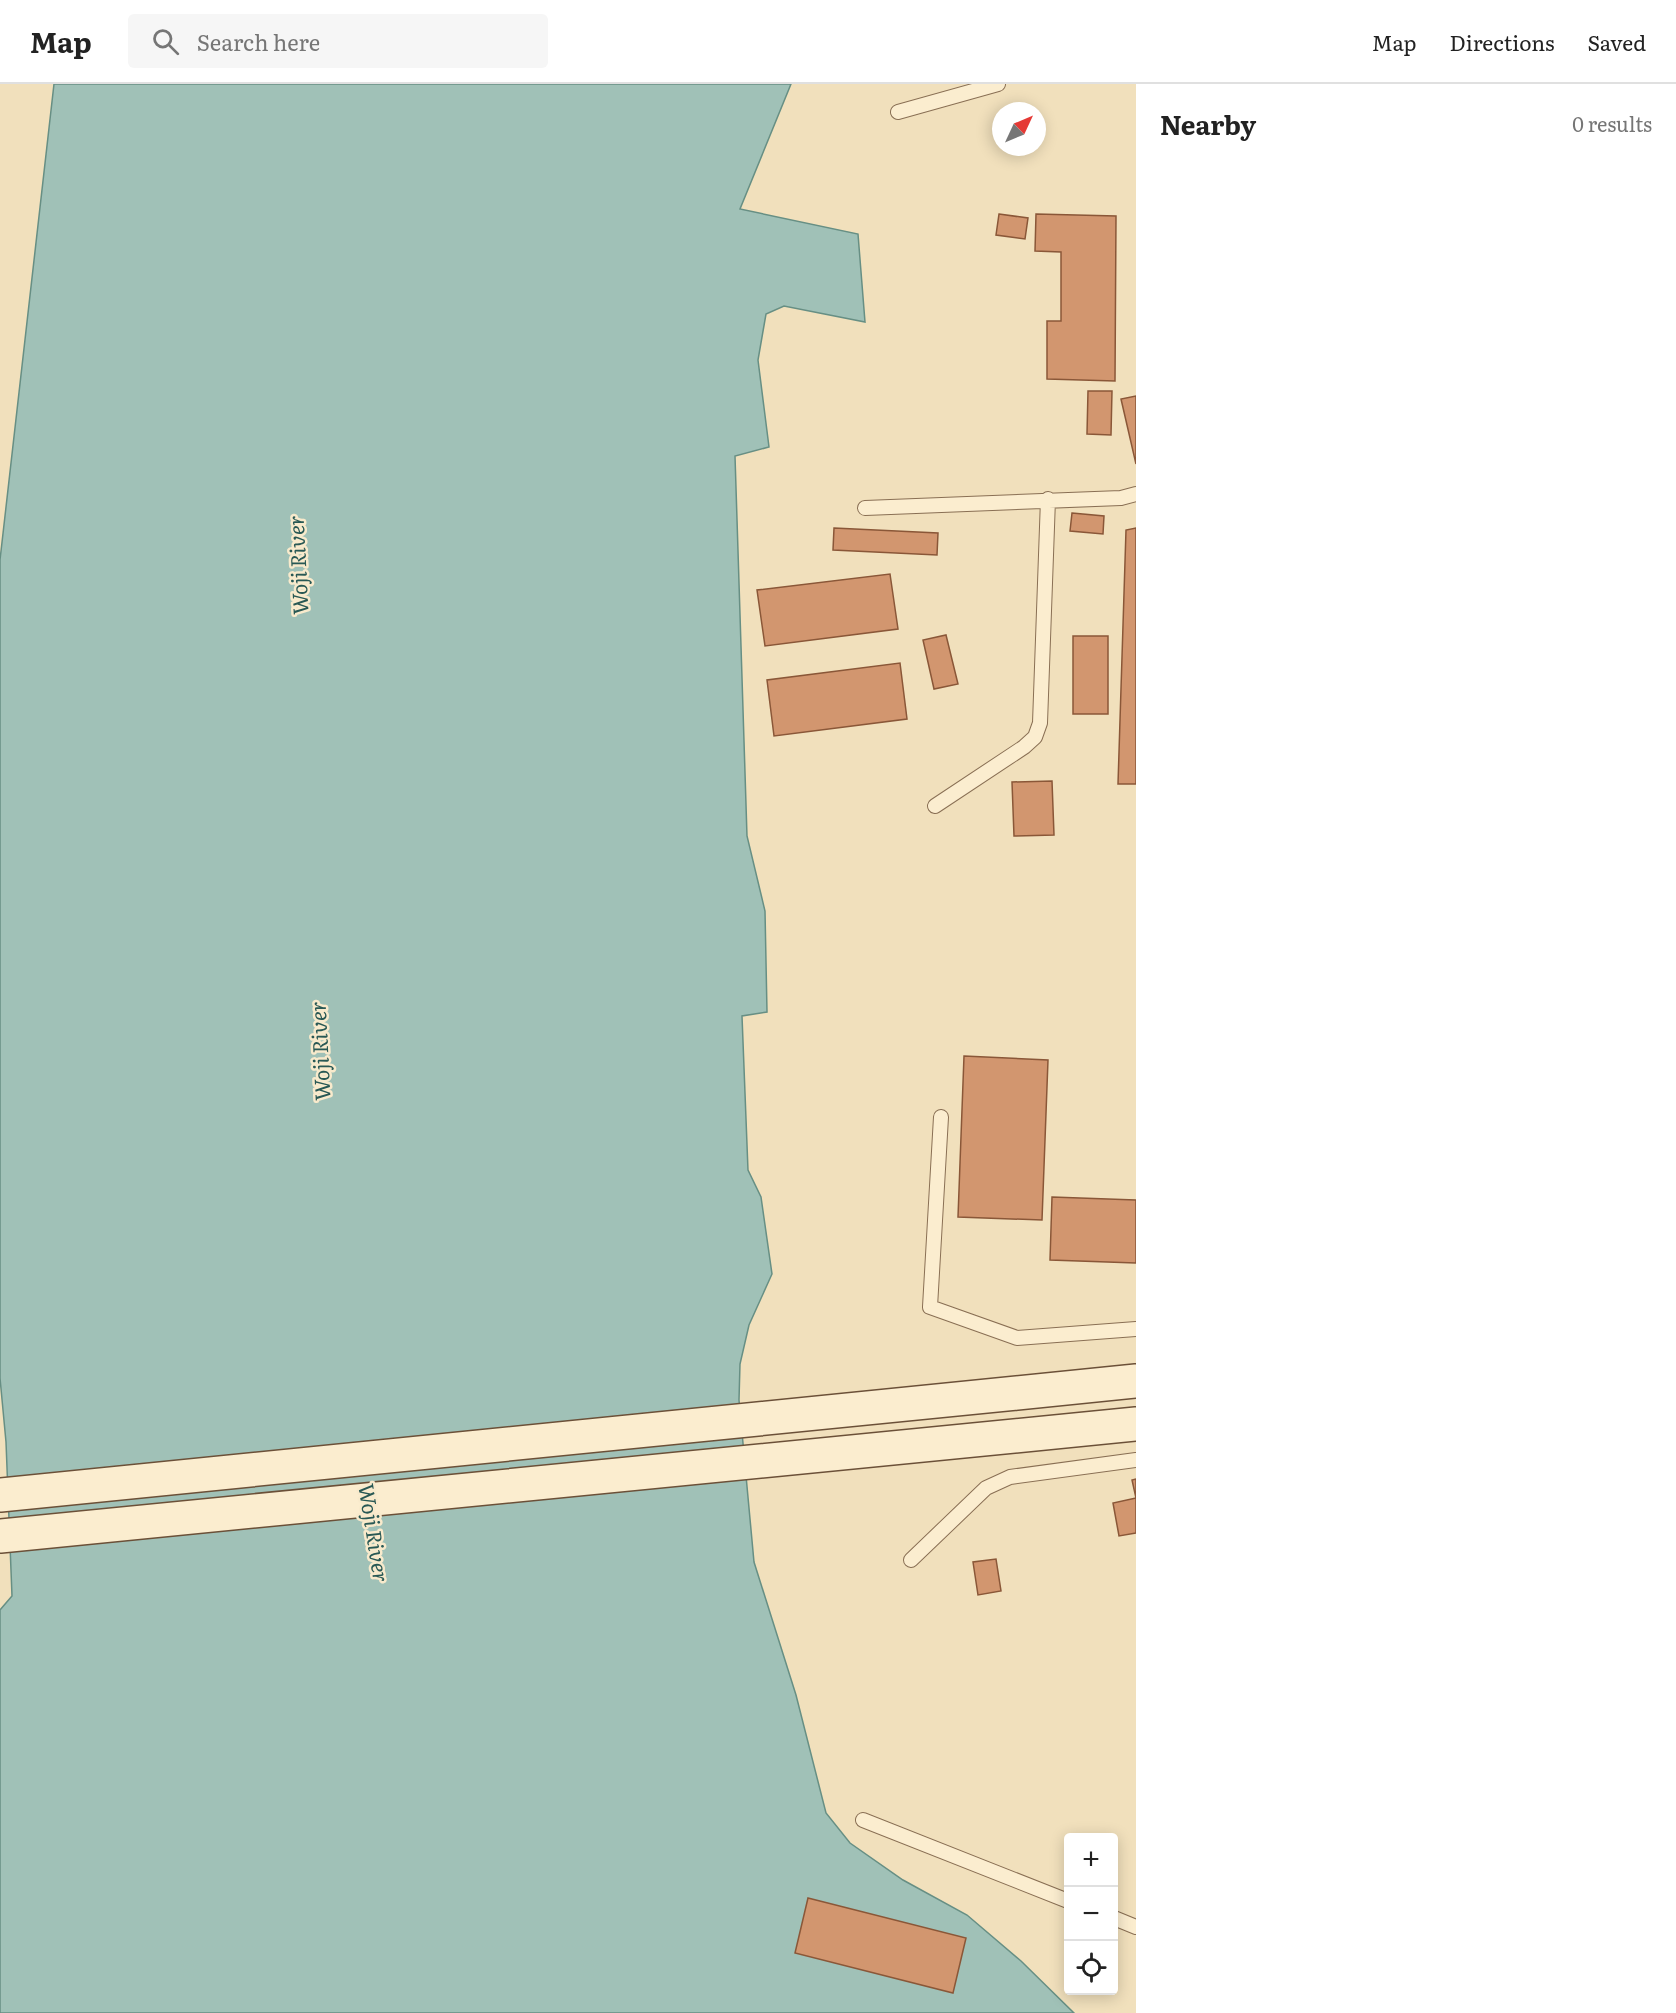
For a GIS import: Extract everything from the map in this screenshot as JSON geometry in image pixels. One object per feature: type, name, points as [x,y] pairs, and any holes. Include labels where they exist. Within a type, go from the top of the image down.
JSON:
[{"type":"main road","points":[[0,1495],[1136,1381]]},
{"type":"main road","points":[[0,1536],[1136,1424]]},
{"type":"lane","points":[[898,112],[998,84]]},
{"type":"lane","points":[[865,508],[1048,499],[1120,498],[1136,494]]},
{"type":"lane","points":[[935,806],[1024,747],[1035,737],[1040,723],[1048,499]]},
{"type":"lane","points":[[941,1117],[930,1307],[1017,1338],[1136,1329]]},
{"type":"lane","points":[[911,1560],[986,1488],[1010,1477],[1136,1460]]},
{"type":"lane","points":[[863,1820],[1064,1899]]},
{"type":"lane","points":[[1118,1920],[1136,1927]]},
{"type":"water","name":"Woji River","points":[[54,84],[791,84],[740,209],[858,234],[865,322],[784,306],[766,314],[758,360],[769,447],[735,456],[747,836],[765,911],[767,1012],[742,1016],[748,1170],[761,1197],[772,1274],[749,1325],[740,1364],[739,1400],[754,1562],[796,1695],[826,1813],[850,1843],[903,1880],[967,1915],[1021,1961],[1074,2013],[0,2013],[0,1610],[12,1596],[6,1442],[0,1378],[0,560]]},
{"type":"building","points":[[999,214],[1028,218],[1025,239],[996,235]]},
{"type":"building","points":[[1036,214],[1116,216],[1115,381],[1047,379],[1047,321],[1061,321],[1061,252],[1035,251]]},
{"type":"building","points":[[1088,391],[1112,391],[1111,435],[1087,434]]},
{"type":"building","points":[[1136,396],[1136,464],[1121,399]]},
{"type":"building","points":[[1072,513],[1104,516],[1103,534],[1070,531]]},
{"type":"building","points":[[834,528],[938,533],[937,555],[833,550]]},
{"type":"building","points":[[1136,528],[1136,784],[1118,784],[1126,530]]},
{"type":"building","points":[[890,574],[898,629],[765,646],[757,590]]},
{"type":"building","points":[[946,635],[958,684],[934,689],[923,640]]},
{"type":"building","points":[[1073,636],[1108,636],[1108,714],[1073,714]]},
{"type":"building","points":[[900,663],[907,719],[774,736],[767,680]]},
{"type":"building","points":[[1052,781],[1054,835],[1014,836],[1012,782]]},
{"type":"building","points":[[964,1056],[1048,1060],[1042,1220],[958,1217]]},
{"type":"building","points":[[1052,1197],[1136,1200],[1136,1263],[1050,1260]]},
{"type":"building","points":[[1136,1479],[1136,1498],[1132,1480]]},
{"type":"building","points":[[1136,1498],[1136,1533],[1119,1536],[1113,1503]]},
{"type":"building","points":[[996,1559],[1001,1591],[978,1595],[973,1562]]},
{"type":"building","points":[[808,1898],[966,1938],[953,1993],[795,1953]]}]
